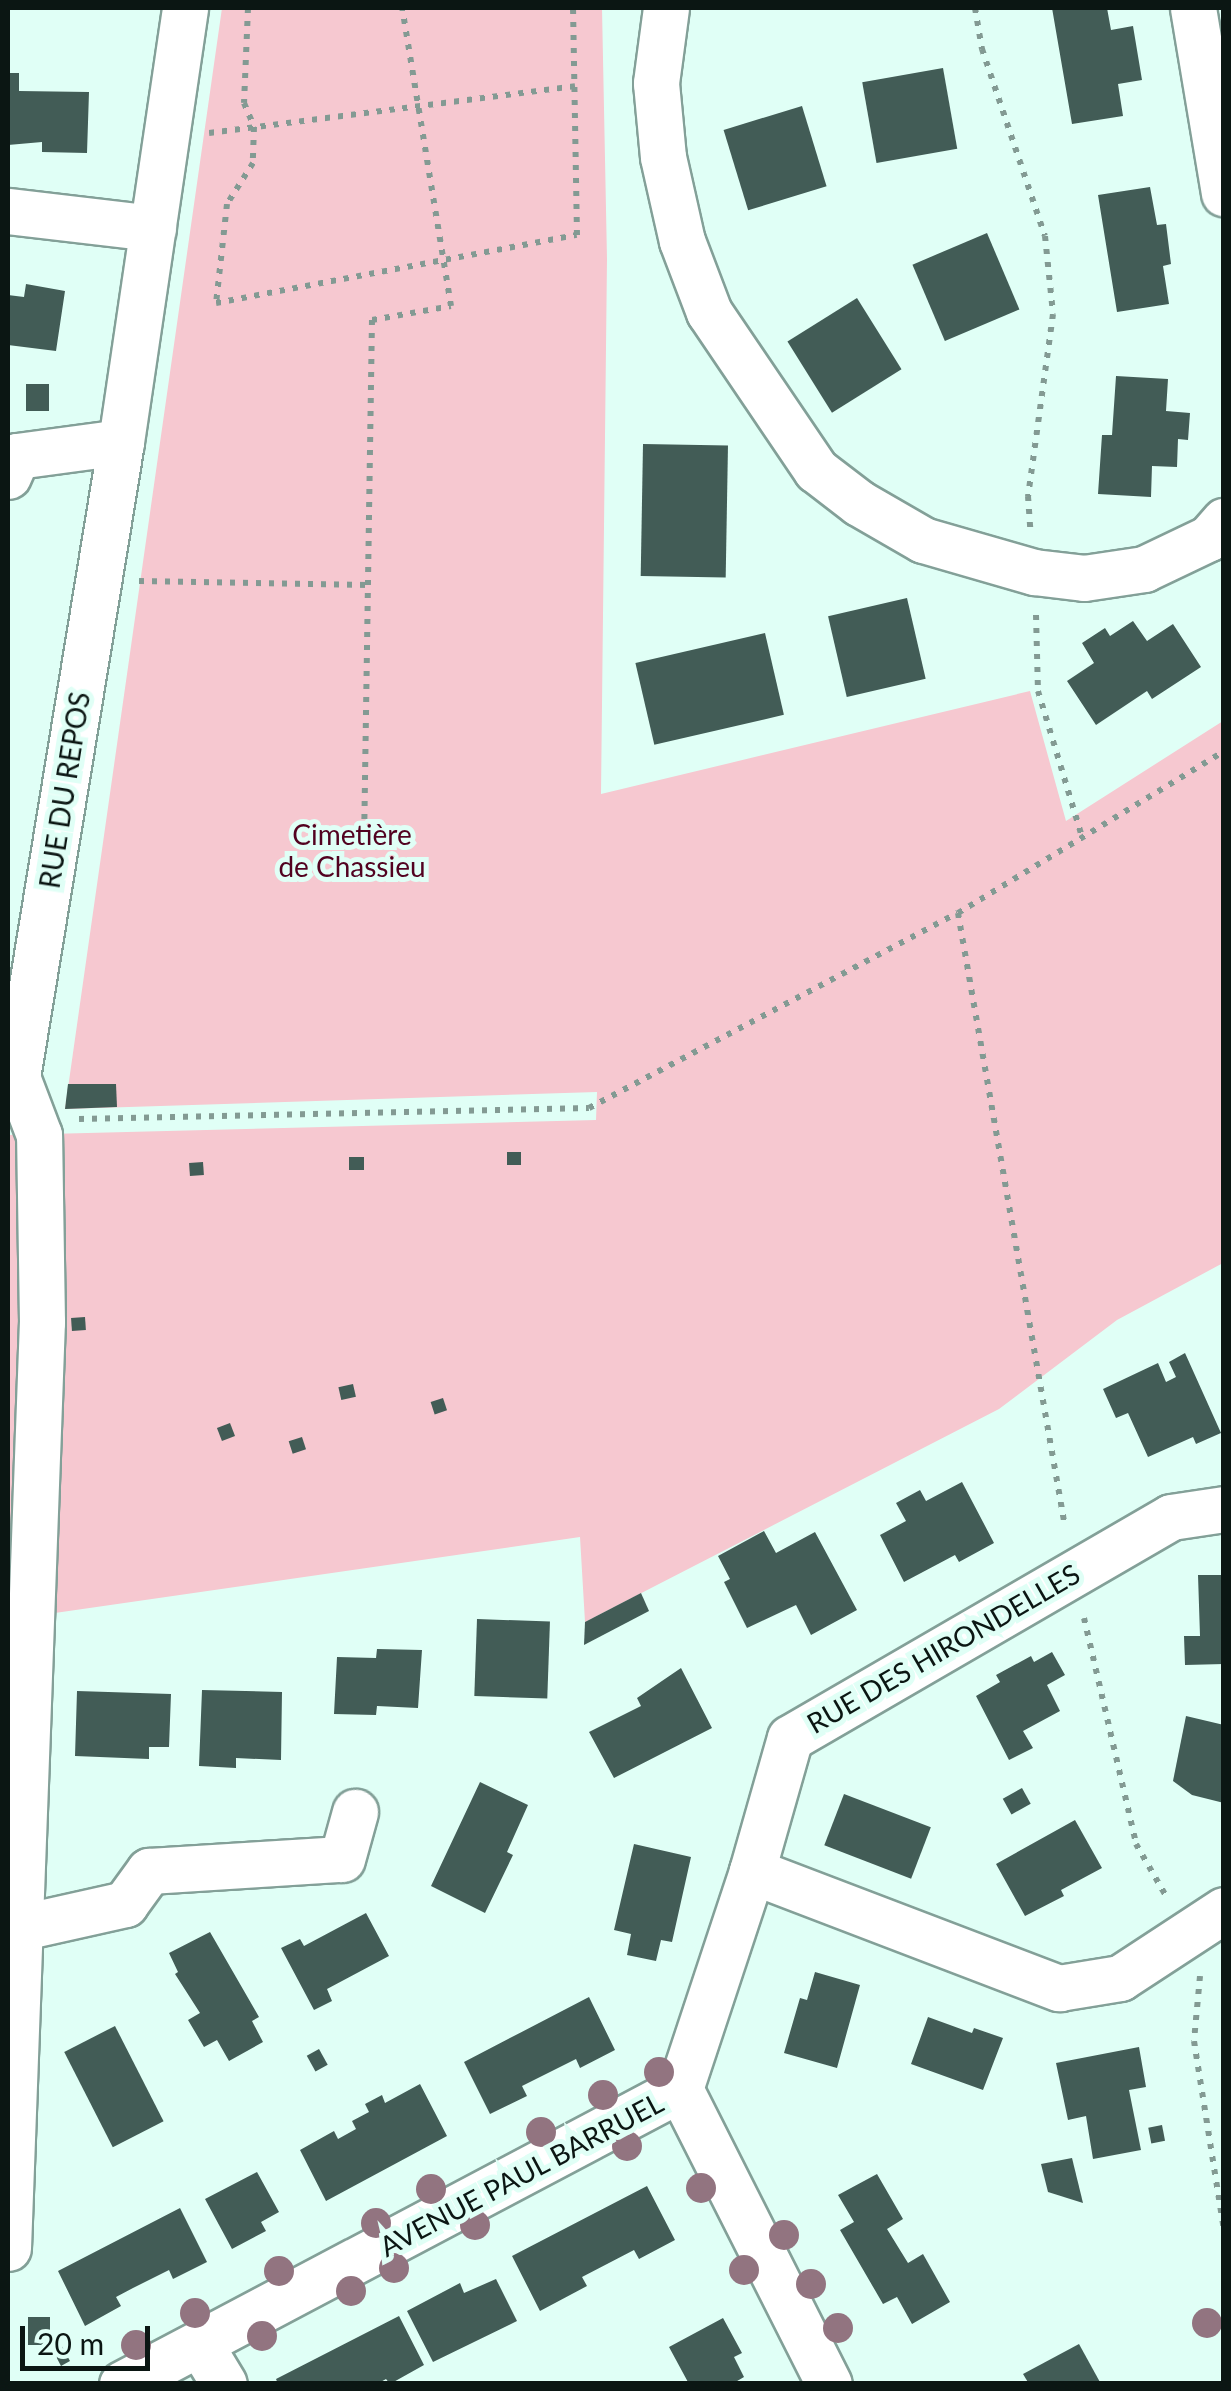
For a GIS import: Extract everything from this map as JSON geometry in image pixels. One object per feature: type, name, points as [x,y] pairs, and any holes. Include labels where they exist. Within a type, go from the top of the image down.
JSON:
[{"type":"street","name":"RUE DU REPOS","points":[[38,1127],[17,1077],[121,442],[185,8]]},
{"type":"street","points":[[666,8],[656,83],[664,157],[682,241],[709,312],[816,470],[859,503],[923,540],[1034,572],[1084,578],[1144,570],[1209,538],[1224,521]]},
{"type":"street","points":[[1193,8],[1224,193]]},
{"type":"street","points":[[8,210],[153,228]]},
{"type":"street","points":[[8,476],[17,456],[121,442]]},
{"type":"street","points":[[8,2248],[28,1615],[42,1322],[38,1127]]},
{"type":"street","name":"RUE DES HIRONDELLES","points":[[680,2089],[752,1871],[790,1738],[1171,1518],[1224,1509]]},
{"type":"street","points":[[18,1928],[125,1904],[149,1872],[342,1859],[355,1812]]},
{"type":"street","points":[[752,1871],[1059,1988],[1120,1978],[1224,1910]]},
{"type":"street","name":"AVENUE PAUL BARRUEL","points":[[122,2384],[212,2364],[680,2089],[829,2384]]},
{"type":"path","points":[[248,8],[244,104],[254,127],[252,163],[226,204],[216,303],[577,235],[573,8]]},
{"type":"path","points":[[364,845],[372,320],[451,306],[402,8]]},
{"type":"path","points":[[975,8],[982,49],[1045,236],[1053,314],[1028,496],[1038,691],[1082,837]]},
{"type":"path","points":[[168,127],[204,134],[575,86]]},
{"type":"path","points":[[100,575],[140,581],[368,585]]},
{"type":"path","points":[[38,1127],[589,1108],[958,913],[1224,751]]},
{"type":"green space","name":"Cimetière de Chassieu","points":[[222,8],[602,8],[607,259],[601,794],[1030,691],[1066,821],[1223,721],[1223,1263],[1117,1320],[999,1409],[585,1622],[580,1537],[41,1615],[8,1616],[8,1135],[596,1120],[597,1092],[65,1109]]},
{"type":"building","points":[[1052,8],[1107,8],[1111,30],[1133,26],[1142,80],[1118,84],[1123,116],[1072,124]]},
{"type":"building","points":[[943,68],[957,149],[876,163],[862,82]]},
{"type":"building","points":[[8,73],[19,73],[19,91],[89,92],[87,153],[42,152],[42,142],[8,145]]},
{"type":"building","points":[[802,106],[827,186],[748,210],[724,130]]},
{"type":"building","points":[[1150,187],[1157,225],[1166,224],[1171,264],[1163,266],[1169,304],[1117,312],[1098,195]]},
{"type":"building","points":[[987,233],[1019,309],[945,341],[912,265]]},
{"type":"building","points":[[26,284],[65,291],[56,351],[8,345],[8,295],[24,297]]},
{"type":"building","points":[[857,298],[902,369],[832,413],[787,341]]},
{"type":"building","points":[[1116,376],[1168,379],[1166,411],[1190,413],[1188,440],[1178,439],[1177,467],[1152,466],[1151,497],[1098,494],[1102,435],[1112,435]]},
{"type":"building","points":[[26,384],[49,384],[49,411],[26,411]]},
{"type":"building","points":[[643,444],[728,445],[726,577],[641,576]]},
{"type":"building","points":[[907,598],[926,679],[847,697],[828,616]]},
{"type":"building","points":[[1133,621],[1147,641],[1173,624],[1201,667],[1152,699],[1147,691],[1096,725],[1067,681],[1094,663],[1082,643],[1105,628],[1110,636]]},
{"type":"building","points":[[765,633],[784,715],[654,745],[635,663]]},
{"type":"building","points":[[68,1084],[116,1084],[117,1107],[65,1109]]},
{"type":"building","points":[[507,1152],[521,1152],[521,1165],[507,1165]]},
{"type":"building","points":[[349,1157],[364,1157],[364,1170],[349,1170]]},
{"type":"building","points":[[203,1162],[204,1175],[190,1176],[189,1163]]},
{"type":"building","points":[[85,1317],[86,1330],[72,1331],[71,1318]]},
{"type":"building","points":[[1185,1353],[1221,1433],[1196,1444],[1193,1437],[1148,1457],[1128,1413],[1116,1418],[1103,1389],[1158,1363],[1166,1382],[1176,1377],[1169,1362]]},
{"type":"building","points":[[353,1384],[356,1397],[341,1400],[338,1387]]},
{"type":"building","points":[[443,1398],[447,1410],[435,1414],[431,1402]]},
{"type":"building","points":[[230,1423],[235,1436],[222,1441],[217,1428]]},
{"type":"building","points":[[302,1437],[306,1449],[293,1454],[289,1441]]},
{"type":"building","points":[[962,1482],[994,1543],[959,1562],[955,1555],[904,1582],[880,1535],[906,1521],[896,1503],[920,1490],[926,1501]]},
{"type":"building","points":[[764,1531],[776,1553],[815,1532],[857,1610],[811,1635],[796,1605],[747,1628],[724,1582],[730,1579],[718,1556]]},
{"type":"building","points":[[1198,1575],[1224,1575],[1224,1664],[1185,1665],[1184,1636],[1200,1636]]},
{"type":"building","points":[[641,1593],[649,1611],[584,1645],[585,1622]]},
{"type":"building","points":[[477,1619],[550,1622],[547,1699],[474,1696]]},
{"type":"building","points":[[377,1649],[422,1650],[418,1708],[377,1706],[376,1715],[334,1714],[337,1657],[376,1658]]},
{"type":"building","points":[[1052,1652],[1065,1675],[1047,1685],[1060,1711],[1023,1731],[1033,1748],[1009,1760],[976,1696],[1000,1682],[996,1675],[1031,1656],[1034,1662]]},
{"type":"building","points":[[681,1668],[712,1728],[614,1778],[589,1732],[641,1706],[637,1698]]},
{"type":"building","points":[[202,1690],[282,1692],[281,1760],[236,1758],[236,1768],[199,1766]]},
{"type":"building","points":[[77,1691],[171,1694],[169,1747],[149,1747],[149,1759],[75,1756]]},
{"type":"building","points":[[1186,1716],[1224,1725],[1224,1803],[1192,1795],[1173,1781]]},
{"type":"building","points":[[480,1782],[528,1805],[507,1852],[513,1855],[485,1913],[431,1886]]},
{"type":"building","points":[[1022,1788],[1031,1804],[1011,1814],[1003,1799]]},
{"type":"building","points":[[844,1794],[931,1827],[911,1879],[824,1845]]},
{"type":"building","points":[[1075,1820],[1102,1868],[1061,1890],[1064,1896],[1025,1916],[996,1864]]},
{"type":"building","points":[[634,1844],[691,1857],[672,1942],[661,1940],[656,1961],[627,1955],[631,1934],[614,1930]]},
{"type":"building","points":[[366,1913],[389,1956],[327,1989],[332,2001],[314,2010],[281,1948],[300,1939],[304,1946]]},
{"type":"building","points":[[210,1932],[259,2017],[252,2021],[263,2042],[229,2061],[217,2040],[204,2047],[188,2020],[200,2013],[175,1974],[178,1972],[169,1953]]},
{"type":"building","points":[[815,1972],[860,1985],[837,2068],[784,2053],[800,1998],[807,2000]]},
{"type":"building","points":[[589,1997],[615,2050],[580,2068],[576,2059],[522,2086],[527,2096],[490,2114],[464,2062]]},
{"type":"building","points":[[928,2017],[972,2033],[974,2028],[1003,2038],[983,2090],[911,2064]]},
{"type":"building","points":[[115,2026],[164,2121],[113,2147],[64,2052]]},
{"type":"building","points":[[1139,2047],[1146,2087],[1129,2090],[1141,2150],[1093,2159],[1086,2116],[1068,2120],[1056,2063]]},
{"type":"building","points":[[319,2049],[328,2065],[315,2072],[307,2056]]},
{"type":"building","points":[[420,2084],[447,2136],[326,2201],[300,2150],[334,2131],[338,2139],[356,2129],[352,2121],[369,2112],[365,2104],[382,2095],[385,2103]]},
{"type":"building","points":[[1162,2125],[1165,2141],[1151,2143],[1148,2128]]},
{"type":"building","points":[[1072,2158],[1083,2203],[1048,2192],[1041,2164]]},
{"type":"building","points":[[257,2172],[279,2212],[261,2222],[266,2231],[232,2249],[205,2199]]},
{"type":"building","points":[[877,2174],[903,2219],[887,2229],[908,2263],[923,2254],[950,2302],[912,2324],[897,2297],[883,2304],[840,2230],[854,2222],[838,2195]]},
{"type":"building","points":[[647,2186],[675,2240],[639,2259],[634,2250],[582,2277],[587,2286],[540,2311],[512,2256]]},
{"type":"building","points":[[180,2208],[207,2262],[173,2279],[169,2270],[133,2288],[116,2297],[121,2306],[85,2326],[58,2271]]},
{"type":"building","points":[[496,2279],[517,2321],[433,2362],[407,2311],[460,2283],[464,2293]]},
{"type":"building","points":[[399,2316],[424,2365],[390,2384],[386,2379],[377,2384],[278,2384],[276,2379]]},
{"type":"building","points":[[28,2317],[50,2317],[50,2345],[28,2345]]},
{"type":"building","points":[[723,2318],[742,2353],[734,2357],[744,2377],[732,2384],[689,2384],[669,2347]]},
{"type":"building","points":[[59,2341],[70,2361],[61,2366],[50,2345]]},
{"type":"building","points":[[1079,2344],[1101,2384],[1029,2384],[1023,2374]]}]
